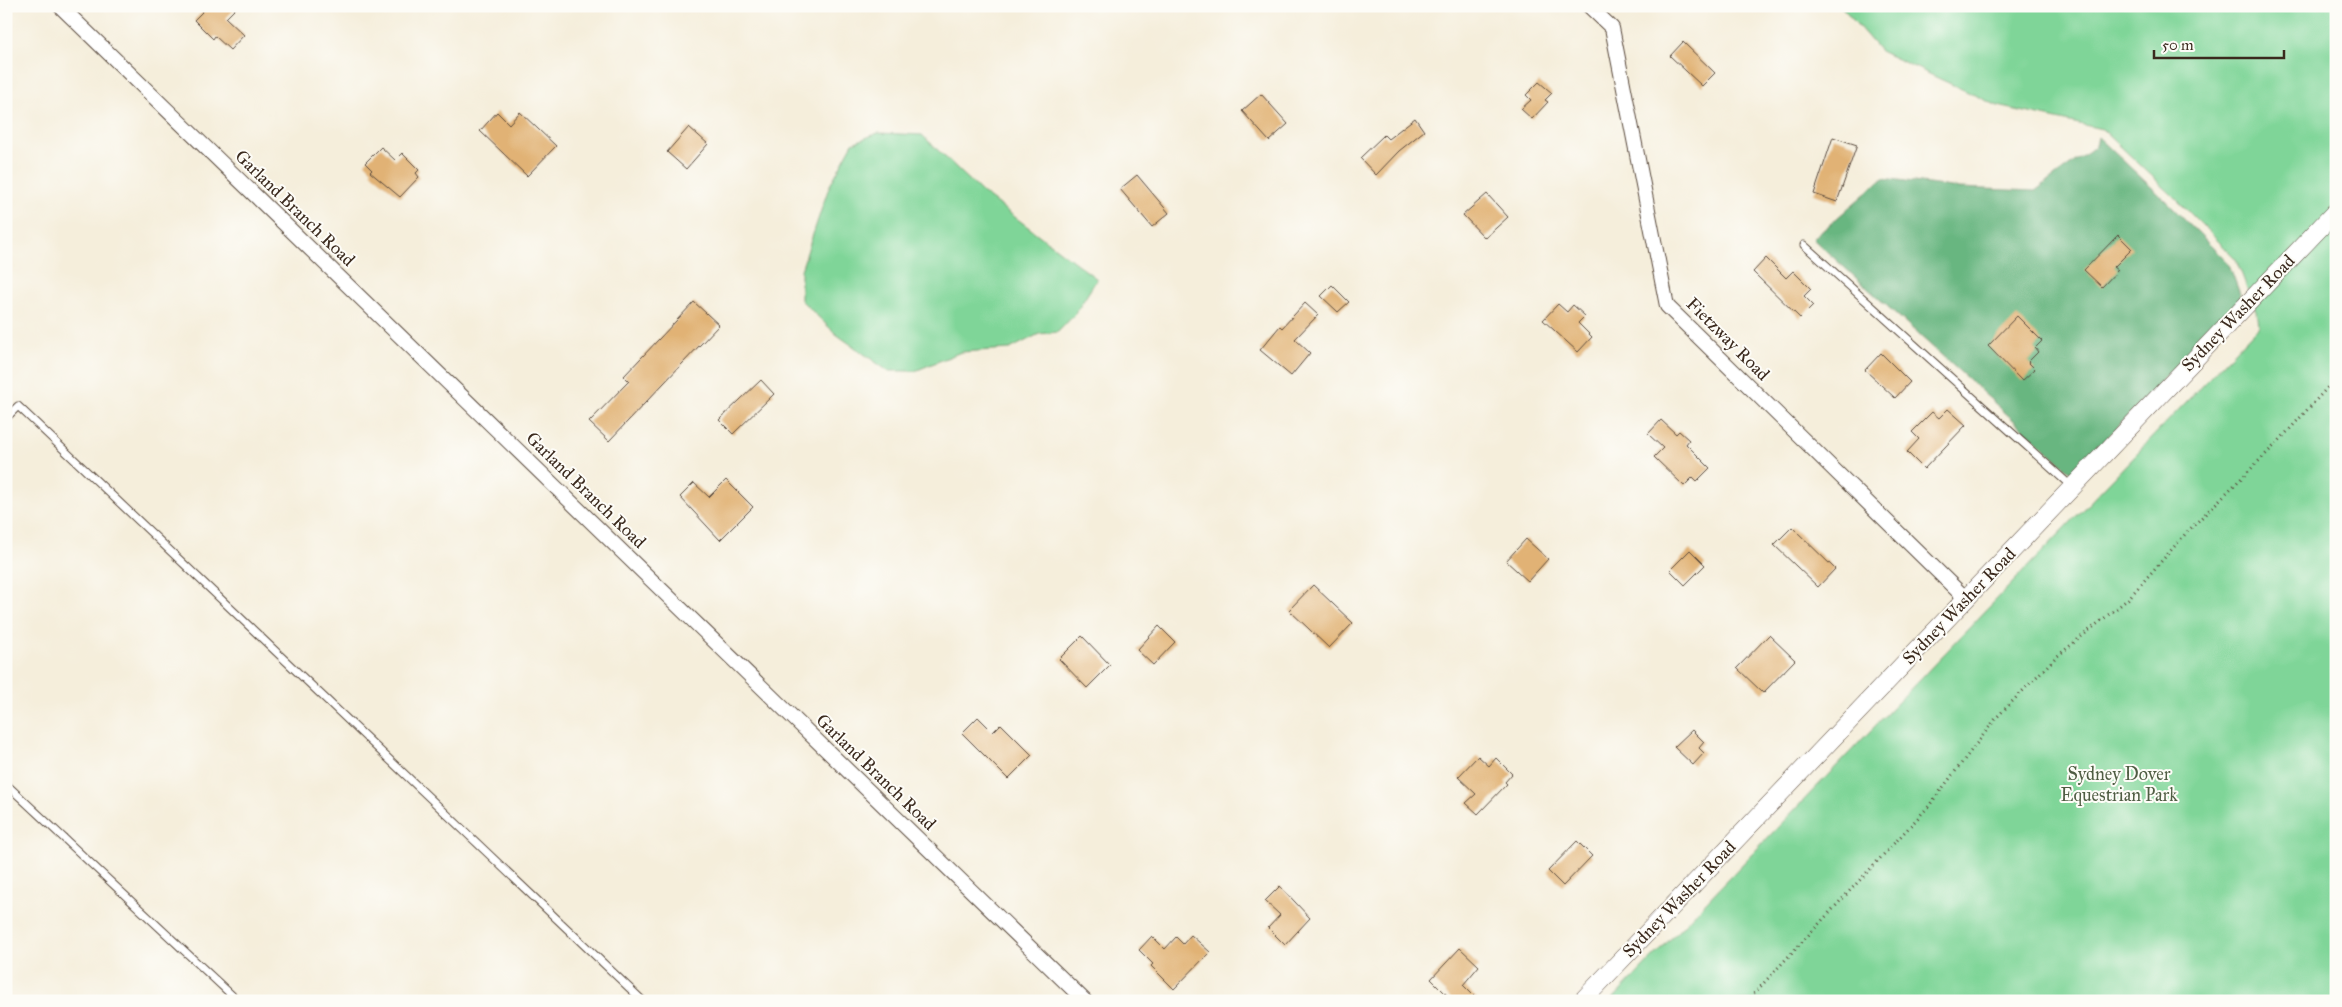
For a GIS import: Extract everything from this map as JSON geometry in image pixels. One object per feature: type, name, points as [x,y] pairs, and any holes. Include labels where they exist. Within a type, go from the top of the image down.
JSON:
[{"type":"street","name":"Garland Branch Road","points":[[60,6],[1086,1001]]},
{"type":"street","name":"Fietzway Road","points":[[1589,6],[1612,28],[1668,306],[1966,599]]},
{"type":"street","name":"Sydney Washer Road","points":[[1582,1001],[2336,211]]},
{"type":"lane","points":[[1804,245],[2072,487]]},
{"type":"lane","points":[[6,418],[18,406],[643,1001]]},
{"type":"lane","points":[[6,784],[238,1001]]},
{"type":"path","points":[[1747,1001],[1928,807],[1997,717],[2055,658],[2128,599],[2189,530],[2279,441],[2336,378]]},
{"type":"green space","name":"Sydney Dover Equestrian Park","points":[[1841,6],[2336,6],[2336,1001],[1611,1001],[2259,326],[2258,317],[2236,259],[2102,129],[1998,106],[1880,51]]},
{"type":"green space","points":[[878,133],[922,135],[983,193],[1097,279],[1075,314],[1058,332],[1039,334],[1010,349],[961,352],[915,371],[888,371],[836,334],[801,300],[801,270],[829,187],[853,143]]},
{"type":"green space","points":[[2098,137],[2229,264],[2241,297],[2073,474],[1813,239],[1883,178],[1959,188],[2035,191],[2096,146]]},
{"type":"building","points":[[208,6],[238,6],[226,18],[244,35],[230,50],[215,36],[213,39],[194,20]]},
{"type":"building","points":[[1683,42],[1715,73],[1702,86],[1670,56]]},
{"type":"building","points":[[1539,82],[1552,93],[1545,100],[1548,102],[1532,119],[1521,109],[1531,100],[1526,95]]},
{"type":"building","points":[[1261,94],[1288,124],[1269,141],[1242,111]]},
{"type":"building","points":[[497,112],[509,124],[520,112],[556,146],[527,176],[480,131]]},
{"type":"building","points":[[1415,118],[1424,131],[1399,151],[1376,175],[1360,158],[1384,135],[1388,139]]},
{"type":"building","points":[[689,127],[708,144],[686,169],[667,152]]},
{"type":"building","points":[[1833,137],[1857,145],[1837,202],[1814,194]]},
{"type":"building","points":[[381,147],[395,160],[402,153],[419,170],[416,173],[419,177],[400,197],[370,172],[372,170],[365,163]]},
{"type":"building","points":[[1137,175],[1169,213],[1152,227],[1120,189]]},
{"type":"building","points":[[1487,194],[1508,217],[1485,238],[1463,215]]},
{"type":"building","points":[[2118,235],[2132,249],[2114,267],[2118,270],[2102,287],[2084,270]]},
{"type":"building","points":[[1766,258],[1786,278],[1793,271],[1811,289],[1804,296],[1813,305],[1800,318],[1753,272]]},
{"type":"building","points":[[1332,285],[1349,302],[1338,312],[1321,296]]},
{"type":"building","points":[[694,302],[719,325],[609,441],[589,422],[629,381],[624,376]]},
{"type":"building","points":[[1305,303],[1318,315],[1295,339],[1310,353],[1291,376],[1260,350],[1280,326],[1282,328]]},
{"type":"building","points":[[1558,304],[1567,312],[1573,305],[1585,316],[1578,323],[1592,337],[1578,352],[1543,320]]},
{"type":"building","points":[[2017,316],[2042,341],[2035,348],[2038,352],[2028,362],[2035,369],[2022,381],[1988,346]]},
{"type":"building","points":[[1881,353],[1910,382],[1895,398],[1865,370]]},
{"type":"building","points":[[761,380],[774,394],[733,434],[719,420]]},
{"type":"building","points":[[1948,409],[1966,425],[1924,469],[1907,452],[1919,439],[1912,432],[1932,412],[1939,418]]},
{"type":"building","points":[[1661,420],[1676,434],[1679,431],[1689,440],[1686,444],[1710,468],[1697,481],[1693,477],[1684,486],[1654,457],[1663,448],[1648,434]]},
{"type":"building","points":[[726,480],[753,507],[720,540],[680,497],[694,483],[709,497]]},
{"type":"building","points":[[1792,527],[1835,569],[1818,587],[1774,545]]},
{"type":"building","points":[[1526,539],[1548,559],[1528,581],[1506,561]]},
{"type":"building","points":[[1690,550],[1705,565],[1685,585],[1670,570]]},
{"type":"building","points":[[1313,585],[1353,623],[1329,648],[1289,610]]},
{"type":"building","points":[[1159,626],[1175,642],[1153,665],[1137,650]]},
{"type":"building","points":[[1769,635],[1795,660],[1763,693],[1737,668]]},
{"type":"building","points":[[1082,636],[1110,665],[1087,688],[1059,659]]},
{"type":"building","points":[[978,717],[993,732],[1001,724],[1032,755],[1008,779],[962,733]]},
{"type":"building","points":[[1692,730],[1704,742],[1699,748],[1704,753],[1693,765],[1674,747]]},
{"type":"building","points":[[1478,756],[1489,766],[1496,758],[1512,774],[1505,782],[1507,784],[1478,814],[1466,803],[1476,794],[1458,777]]},
{"type":"building","points":[[1577,841],[1592,856],[1563,886],[1548,871]]},
{"type":"building","points":[[1280,886],[1310,918],[1285,945],[1268,928],[1280,915],[1265,901]]},
{"type":"building","points":[[1191,935],[1210,952],[1174,989],[1151,966],[1153,964],[1139,950],[1152,936],[1165,949],[1176,937],[1183,944]]},
{"type":"building","points":[[1460,948],[1479,966],[1463,985],[1479,1001],[1453,1001],[1431,979]]}]
